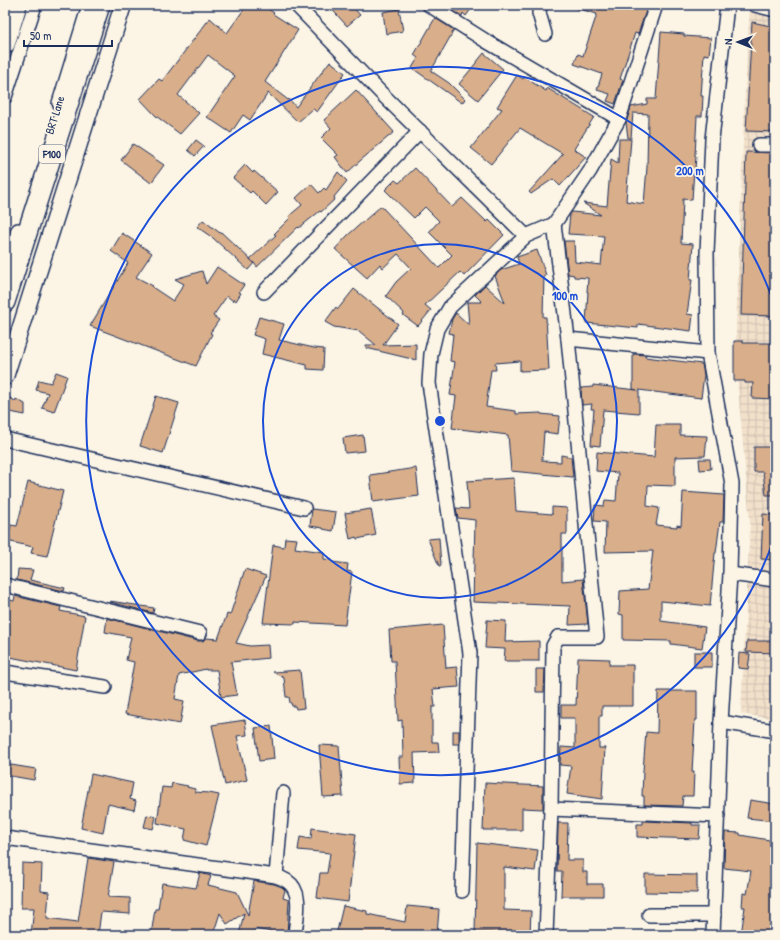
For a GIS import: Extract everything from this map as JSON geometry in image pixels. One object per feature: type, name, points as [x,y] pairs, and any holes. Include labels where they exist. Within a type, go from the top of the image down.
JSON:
[{"type":"highway","points":[[5,44],[17,5]]},
{"type":"highway","name":"F100","points":[[5,302],[100,5]]},
{"type":"main road","points":[[5,377],[123,5]]},
{"type":"street","points":[[5,97],[35,5]]},
{"type":"street","name":"BRT Lane","points":[[5,270],[90,5]]},
{"type":"street","points":[[296,5],[383,95],[526,236]]},
{"type":"street","points":[[429,5],[486,41],[619,119]]},
{"type":"street","points":[[540,5],[539,13],[545,34]]},
{"type":"street","points":[[462,891],[470,653],[429,383],[431,354],[437,329],[450,307],[526,236],[554,224],[590,171],[619,119],[656,5]]},
{"type":"street","points":[[713,935],[721,722],[730,574],[732,484],[708,353],[707,253],[712,139],[727,5]]},
{"type":"street","points":[[755,5],[775,10]]},
{"type":"street","points":[[264,292],[420,131]]},
{"type":"street","points":[[758,145],[775,145]]},
{"type":"street","points":[[546,935],[551,809],[553,646],[558,637],[597,637],[568,339],[554,224]]},
{"type":"street","points":[[568,339],[708,353]]},
{"type":"street","points":[[5,439],[304,508]]},
{"type":"street","points":[[730,574],[775,580]]},
{"type":"street","points":[[5,585],[200,633]]},
{"type":"street","points":[[5,672],[105,687]]},
{"type":"street","points":[[721,722],[775,731]]},
{"type":"street","points":[[276,876],[283,793]]},
{"type":"street","points":[[551,809],[718,816]]},
{"type":"street","points":[[5,838],[276,876],[288,881],[296,890],[298,904],[294,935]]},
{"type":"street","points":[[649,915],[714,915]]},
{"type":"shaded area","points":[[750,5],[775,13],[775,719],[741,714],[750,523],[737,377],[736,330],[745,91]]},
{"type":"building","points":[[247,5],[263,5],[274,13],[273,14],[298,30],[265,82],[288,100],[289,99],[296,107],[330,61],[345,73],[317,112],[313,109],[298,122],[268,93],[250,120],[243,115],[231,133],[207,117],[235,76],[208,55],[178,95],[199,113],[180,134],[156,116],[140,99],[159,79],[162,81],[210,18],[227,33]]},
{"type":"building","points":[[328,5],[351,5],[360,15],[347,26]]},
{"type":"building","points":[[451,5],[474,5],[466,16],[463,13],[462,16],[449,8]]},
{"type":"building","points":[[576,5],[648,5],[638,34],[635,33],[620,79],[623,80],[615,104],[607,101],[610,94],[597,90],[602,74],[574,64],[578,54],[583,56],[597,14],[576,8]]},
{"type":"building","points":[[399,9],[403,31],[386,34],[383,12]]},
{"type":"building","points":[[435,18],[454,30],[431,71],[449,83],[465,99],[462,103],[412,68],[418,58],[414,55]]},
{"type":"building","points":[[752,22],[775,27],[775,132],[746,131]]},
{"type":"building","points":[[661,32],[684,34],[684,36],[711,38],[709,55],[704,54],[701,96],[703,96],[702,116],[697,116],[696,156],[692,200],[683,199],[681,243],[693,244],[690,280],[692,280],[687,314],[693,315],[691,331],[638,324],[638,328],[586,323],[588,278],[574,277],[574,275],[568,274],[564,241],[574,241],[575,262],[601,265],[604,236],[568,234],[570,214],[572,212],[601,215],[583,203],[607,206],[611,159],[618,163],[619,139],[631,139],[626,201],[644,204],[647,167],[648,114],[633,113],[631,138],[628,138],[626,123],[631,107],[647,104],[647,99],[656,99]]},
{"type":"building","points":[[484,53],[503,69],[478,100],[459,84]]},
{"type":"building","points":[[517,75],[523,79],[524,77],[546,91],[547,88],[594,117],[574,149],[586,157],[560,186],[553,179],[531,194],[529,192],[563,154],[520,128],[491,164],[471,148],[502,109],[497,107]]},
{"type":"building","points":[[356,90],[394,132],[347,173],[335,157],[338,155],[321,138],[331,128],[324,120]]},
{"type":"building","points":[[196,140],[204,146],[195,156],[188,150]]},
{"type":"building","points":[[133,144],[164,165],[151,183],[121,160]]},
{"type":"building","points":[[746,152],[775,153],[775,316],[741,315]]},
{"type":"building","points":[[245,165],[278,192],[266,205],[252,191],[250,193],[233,178]]},
{"type":"building","points":[[415,168],[452,207],[462,198],[487,222],[489,220],[504,235],[464,276],[460,272],[425,305],[431,310],[418,326],[403,315],[404,313],[386,296],[396,282],[411,268],[398,254],[383,268],[380,264],[367,278],[335,249],[348,235],[381,206],[439,268],[452,255],[429,232],[439,221],[425,207],[414,218],[385,190],[395,180],[399,183]]},
{"type":"building","points":[[338,172],[347,181],[334,197],[335,199],[321,212],[320,211],[299,228],[298,227],[257,267],[250,259],[276,235],[274,234],[290,218],[289,216],[302,205],[296,198],[311,184],[319,193],[324,188],[326,190]]},
{"type":"building","points":[[203,220],[220,233],[221,232],[254,263],[248,270],[213,238],[197,227]]},
{"type":"building","points":[[122,233],[152,253],[136,277],[153,286],[152,287],[173,301],[184,284],[175,279],[202,271],[206,284],[217,267],[244,285],[239,292],[241,293],[236,301],[234,299],[233,301],[227,296],[213,316],[219,320],[210,333],[212,334],[196,366],[90,326],[128,263],[111,251]]},
{"type":"building","points":[[537,250],[546,275],[544,275],[543,317],[546,317],[549,370],[520,371],[520,361],[495,363],[496,370],[491,370],[486,407],[516,411],[516,414],[541,413],[560,416],[558,434],[544,432],[542,461],[561,462],[561,455],[571,457],[573,477],[511,471],[508,435],[452,428],[456,396],[450,395],[455,362],[450,361],[453,334],[449,333],[452,319],[456,313],[469,325],[467,302],[482,302],[475,295],[485,285],[505,303],[495,276],[501,270],[519,264],[517,257]]},
{"type":"building","points":[[354,289],[398,324],[383,345],[416,344],[416,360],[366,348],[366,345],[376,345],[359,331],[334,327],[325,322],[336,307],[338,309]]},
{"type":"building","points":[[259,317],[284,324],[279,340],[324,349],[323,370],[307,369],[307,365],[262,354],[265,339],[253,335]]},
{"type":"building","points":[[734,341],[743,341],[743,343],[775,343],[775,399],[752,398],[753,383],[734,381]]},
{"type":"building","points":[[633,354],[646,355],[645,357],[702,364],[704,375],[701,398],[639,390],[639,413],[603,410],[600,446],[591,445],[594,409],[591,409],[592,404],[582,405],[581,388],[593,387],[593,385],[637,390],[633,389]]},
{"type":"building","points":[[56,372],[67,376],[54,412],[42,408],[48,393],[36,390],[39,380],[51,383]]},
{"type":"building","points":[[156,396],[179,403],[163,453],[140,446]]},
{"type":"building","points":[[8,397],[25,404],[25,415],[5,411],[5,404]]},
{"type":"building","points":[[656,425],[680,425],[680,435],[707,436],[705,456],[675,457],[675,486],[648,485],[647,506],[659,508],[656,525],[681,526],[683,492],[724,495],[723,522],[720,522],[715,553],[710,606],[661,601],[661,621],[705,627],[702,648],[671,644],[671,641],[623,640],[623,615],[619,614],[620,591],[648,589],[653,551],[605,552],[606,522],[594,521],[595,505],[604,506],[605,500],[616,501],[618,473],[596,471],[597,452],[654,457]]},
{"type":"building","points":[[363,435],[365,451],[345,453],[343,438]]},
{"type":"building","points":[[754,447],[775,447],[775,495],[766,495],[763,472],[754,472]]},
{"type":"building","points":[[699,459],[710,459],[711,469],[700,470]]},
{"type":"building","points":[[416,468],[419,496],[373,502],[370,475]]},
{"type":"building","points":[[514,478],[516,511],[552,514],[552,507],[567,508],[567,534],[562,534],[562,581],[583,579],[588,624],[569,625],[570,606],[473,602],[475,520],[458,518],[456,508],[469,509],[467,481]]},
{"type":"building","points":[[28,482],[63,491],[47,556],[31,553],[33,547],[7,541],[11,525],[17,526]]},
{"type":"building","points":[[312,509],[336,512],[333,531],[310,526]]},
{"type":"building","points":[[371,509],[376,535],[350,539],[345,513]]},
{"type":"building","points":[[763,514],[775,515],[775,560],[761,559]]},
{"type":"building","points":[[285,538],[297,539],[295,548],[324,552],[324,559],[332,560],[332,562],[348,564],[347,571],[352,572],[345,625],[295,622],[295,624],[263,623],[273,545],[284,547]]},
{"type":"building","points":[[439,538],[441,566],[439,566],[428,539]]},
{"type":"building","points":[[18,569],[33,570],[30,580],[65,588],[64,591],[17,580]]},
{"type":"building","points":[[245,569],[266,576],[236,643],[250,646],[268,645],[269,658],[231,662],[237,695],[221,697],[217,670],[206,669],[179,675],[175,699],[184,701],[180,724],[125,714],[134,662],[126,660],[131,637],[105,632],[107,618],[198,641],[203,641],[206,638],[218,639],[227,614],[230,615]]},
{"type":"building","points":[[15,596],[61,607],[60,611],[85,616],[76,670],[5,656],[5,599],[14,601]]},
{"type":"building","points":[[110,602],[154,608],[153,613]]},
{"type":"building","points":[[487,620],[506,621],[505,642],[539,641],[539,661],[504,661],[505,649],[485,648]]},
{"type":"building","points":[[443,625],[446,668],[457,667],[459,687],[433,689],[435,707],[432,707],[432,742],[438,742],[439,752],[414,753],[415,783],[400,784],[399,757],[403,757],[402,720],[398,721],[395,661],[391,661],[389,630]]},
{"type":"building","points":[[747,641],[775,641],[775,653],[746,652]]},
{"type":"building","points":[[694,652],[712,652],[712,667],[694,667]]},
{"type":"building","points":[[739,653],[750,654],[748,669],[738,668]]},
{"type":"building","points":[[578,658],[610,659],[609,665],[633,665],[633,706],[602,706],[602,716],[599,716],[599,748],[605,748],[602,799],[567,794],[571,766],[560,765],[561,747],[575,748],[575,718],[561,718],[561,705],[576,705]]},
{"type":"building","points":[[536,669],[545,669],[544,692],[536,692]]},
{"type":"building","points":[[300,670],[304,708],[296,709],[295,706],[292,706],[290,703],[289,697],[286,697],[284,678],[273,672]]},
{"type":"building","points":[[658,691],[697,691],[697,720],[695,720],[692,772],[694,772],[693,796],[683,796],[682,806],[644,805],[644,796],[642,796],[646,732],[657,733]]},
{"type":"building","points":[[245,720],[247,735],[237,736],[247,780],[225,785],[212,725]]},
{"type":"building","points":[[271,726],[274,759],[259,761],[255,728]]},
{"type":"building","points":[[453,731],[459,731],[459,744],[453,744]]},
{"type":"building","points":[[319,745],[339,746],[343,796],[323,797]]},
{"type":"building","points":[[5,764],[36,769],[34,780],[5,775]]},
{"type":"building","points":[[91,774],[133,783],[130,799],[136,801],[134,810],[108,804],[103,833],[81,828]]},
{"type":"building","points":[[172,783],[188,786],[187,787],[195,789],[195,792],[219,795],[206,846],[184,840],[186,829],[157,823],[162,787],[171,788]]},
{"type":"building","points":[[485,783],[543,786],[543,809],[522,808],[522,830],[483,830]]},
{"type":"building","points":[[750,800],[775,804],[775,821],[747,818]]},
{"type":"building","points":[[147,815],[156,817],[153,829],[144,827]]},
{"type":"building","points":[[643,821],[692,823],[692,825],[700,825],[699,839],[637,837],[637,824],[643,824]]},
{"type":"building","points":[[558,823],[568,823],[567,860],[583,860],[583,872],[587,872],[587,884],[603,884],[603,896],[561,896],[562,871],[557,871]]},
{"type":"building","points":[[312,828],[356,834],[348,902],[317,898],[320,873],[327,873],[330,853],[298,850],[300,837],[311,839]]},
{"type":"building","points":[[725,832],[740,833],[740,835],[775,841],[775,935],[741,935],[745,907],[742,907],[743,893],[747,894],[751,871],[724,868]]},
{"type":"building","points":[[477,843],[538,850],[535,871],[504,867],[504,910],[531,911],[530,934],[475,932]]},
{"type":"building","points":[[88,858],[114,862],[108,897],[130,898],[130,914],[101,912],[98,935],[31,935],[34,908],[21,908],[22,863],[42,864],[41,891],[49,892],[47,918],[78,922]]},
{"type":"building","points":[[200,873],[211,876],[208,885],[237,892],[248,915],[254,881],[274,884],[282,887],[285,890],[283,898],[289,900],[287,935],[255,929],[254,935],[239,935],[244,913],[227,924],[220,913],[213,935],[151,935],[155,909],[158,909],[162,883],[196,888]]},
{"type":"building","points":[[645,874],[697,875],[697,893],[645,892]]},
{"type":"building","points":[[343,906],[367,911],[367,914],[405,922],[407,906],[439,909],[437,935],[336,935]]}]
